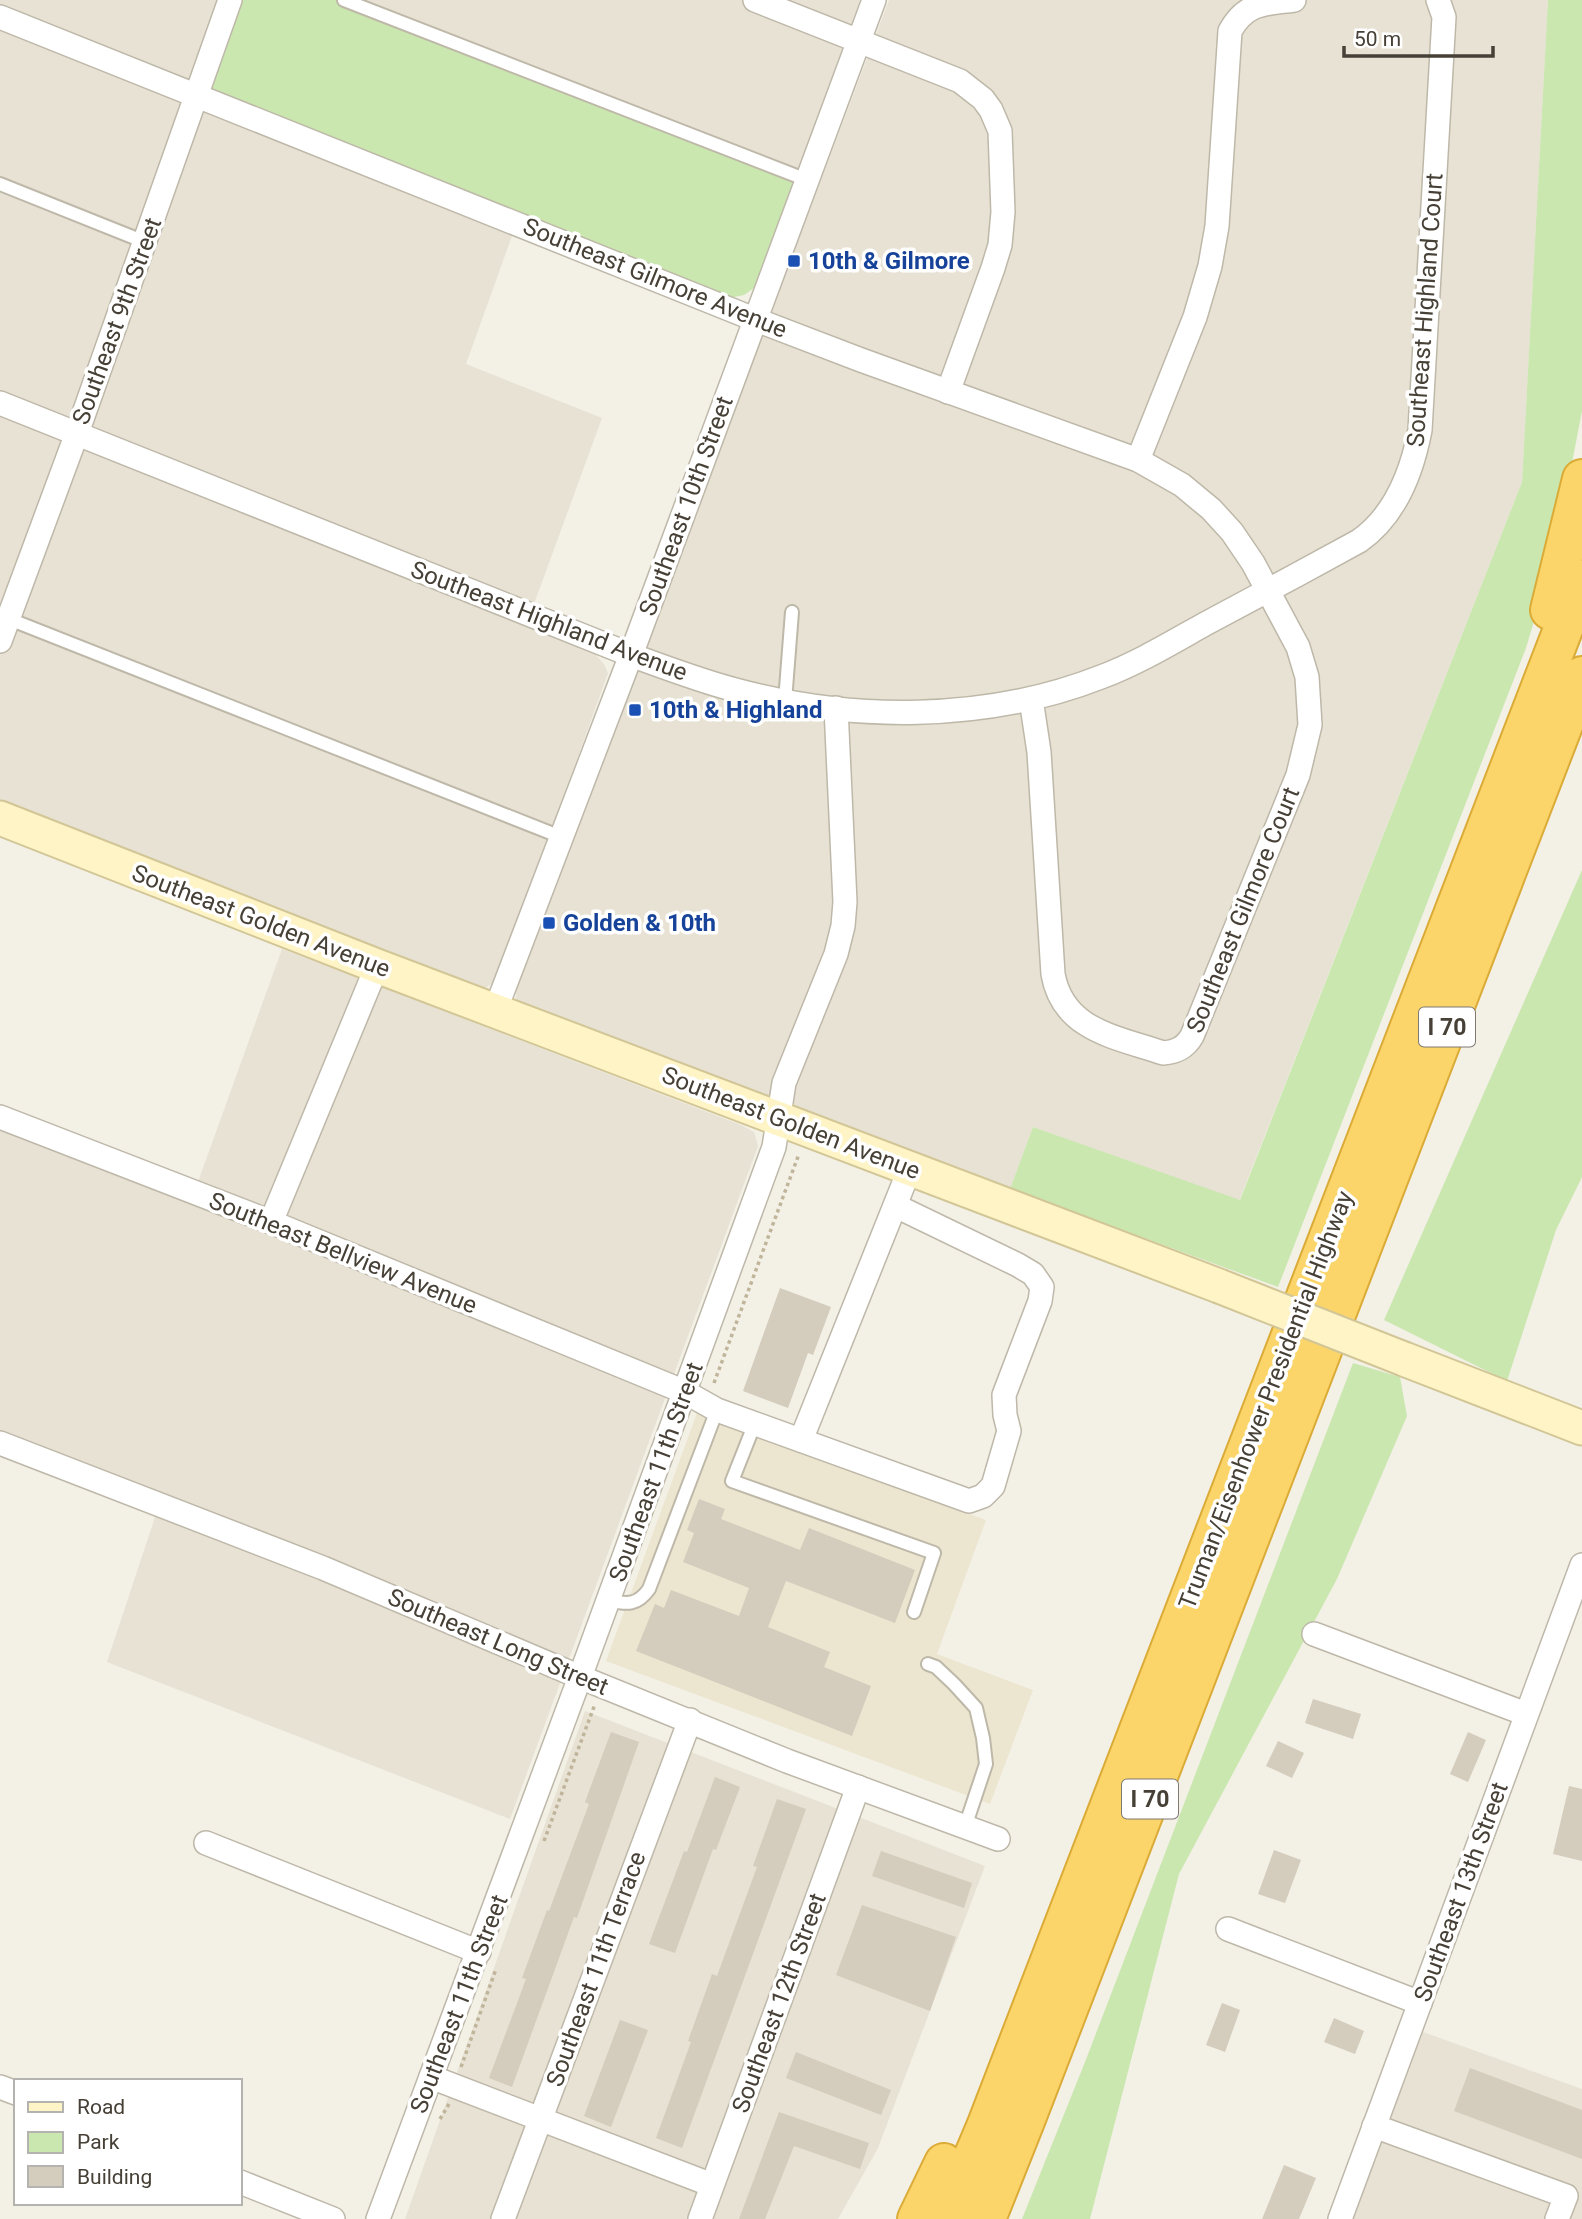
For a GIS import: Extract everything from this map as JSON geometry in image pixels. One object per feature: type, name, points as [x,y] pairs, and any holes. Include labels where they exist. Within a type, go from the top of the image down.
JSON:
[{"type":"highway","points":[[1486,829],[1521,695],[1558,583],[1582,479]]},
{"type":"highway","name":"Truman/Eisenhower Presidential Highway","points":[[947,2219],[991,2114],[1582,580]]},
{"type":"highway","name":"Truman/Eisenhower Presidential Highway","points":[[986,2219],[1582,676]]},
{"type":"highway","points":[[1438,1049],[1514,901],[1582,740]]},
{"type":"highway","points":[[917,2219],[957,2134],[1050,1917],[1114,1796]]},
{"type":"street","name":"Southeast 9th Street","points":[[0,641],[4,617],[77,433],[230,0]]},
{"type":"street","points":[[755,0],[960,81],[972,89],[991,110],[1000,131],[1003,212],[1000,245],[948,392]]},
{"type":"street","name":"Southeast 10th Street","points":[[495,1011],[631,655],[874,0]]},
{"type":"street","points":[[1138,460],[1195,317],[1210,266],[1217,226],[1230,31],[1237,17],[1256,5],[1294,0]]},
{"type":"street","name":"Southeast Highland Court","points":[[1268,591],[1367,536],[1398,495],[1416,453],[1420,430],[1444,17],[1438,0]]},
{"type":"street","name":"Southeast Gilmore Avenue","points":[[0,17],[754,319],[1138,460],[1182,485],[1211,509],[1232,532],[1268,591]]},
{"type":"street","name":"Southeast Highland Avenue","points":[[0,402],[631,655],[733,690],[785,701],[836,708],[924,712],[1031,699],[1102,677],[1140,660],[1268,591]]},
{"type":"street","name":"Southeast Gilmore Court","points":[[1031,699],[1039,752],[1053,974],[1058,994],[1071,1014],[1089,1027],[1163,1052],[1174,1052],[1182,1048],[1192,1036],[1298,775],[1307,744],[1310,706],[1307,677],[1298,647],[1268,591]]},
{"type":"street","name":"Southeast 11th Street","points":[[378,2219],[431,2077],[488,1958],[591,1681],[609,1601],[774,1147],[794,1124],[784,1083],[836,954],[843,926],[845,902],[836,708]]},
{"type":"street","name":"Southeast Golden Avenue","points":[[0,818],[377,967],[1219,1286],[1582,1428]]},
{"type":"street","points":[[271,1222],[377,967]]},
{"type":"street","name":"Southeast Bellview Avenue","points":[[0,1117],[271,1222],[685,1392],[714,1399],[755,1423],[969,1501],[983,1496],[993,1486],[1009,1431],[1004,1395],[1040,1301],[1042,1287],[1033,1274],[1018,1265],[896,1206]]},
{"type":"street","points":[[801,1440],[910,1168]]},
{"type":"street","name":"Southeast Long Street","points":[[0,1443],[323,1568],[787,1761],[998,1839]]},
{"type":"street","name":"Southeast 13th Street","points":[[1340,2219],[1582,1565]]},
{"type":"street","points":[[1314,1634],[1526,1714]]},
{"type":"street","name":"Southeast 11th Terrace","points":[[503,2219],[690,1720]]},
{"type":"street","name":"Southeast 12th Street","points":[[700,2219],[858,1787]]},
{"type":"street","points":[[206,1843],[488,1958]]},
{"type":"street","points":[[1228,1929],[1420,2003]]},
{"type":"street","points":[[431,2077],[712,2185]]},
{"type":"street","points":[[1374,2126],[1566,2196],[1557,2219]]},
{"type":"street","points":[[242,2183],[333,2219]]},
{"type":"lane","points":[[344,0],[807,180]]},
{"type":"lane","points":[[0,184],[145,242]]},
{"type":"lane","points":[[785,701],[792,612]]},
{"type":"lane","points":[[4,617],[561,837]]},
{"type":"lane","points":[[609,1601],[631,1605],[643,1598],[649,1589],[714,1399]]},
{"type":"lane","points":[[755,1423],[732,1481],[934,1553],[914,1612]]},
{"type":"lane","points":[[928,1664],[936,1667],[976,1708],[983,1738],[986,1764],[965,1827]]},
{"type":"path","points":[[714,1399],[794,1124]]},
{"type":"path","points":[[541,1849],[591,1681]]},
{"type":"path","points":[[436,2128],[453,2098],[488,1958]]},
{"type":"shaded area","points":[[0,0],[223,0],[513,233],[466,364],[602,418],[527,623],[595,654],[608,673],[502,968],[494,982],[487,987],[474,987],[0,800]]},
{"type":"shaded area","points":[[342,0],[860,0],[794,180]]},
{"type":"shaded area","points":[[889,0],[1548,0],[1522,482],[1239,1201],[1033,1127],[1010,1189],[521,1007],[516,998],[516,989]]},
{"type":"shaded area","points":[[282,949],[741,1125],[754,1132],[758,1146],[510,1819],[107,1662],[162,1496],[0,1432],[0,1131],[190,1204]]},
{"type":"shaded area","points":[[697,1413],[986,1520],[937,1654],[1033,1690],[990,1804],[606,1661]]},
{"type":"shaded area","points":[[585,1711],[985,1866],[878,2148],[838,2219],[405,2219]]},
{"type":"shaded area","points":[[1423,2032],[1582,2089],[1582,2219],[1353,2219]]},
{"type":"green space","points":[[238,0],[342,0],[794,180],[754,288],[744,295],[729,298],[213,94],[207,86]]},
{"type":"green space","points":[[1548,0],[1582,0],[1582,411],[1555,551],[1526,648],[1278,1287],[1010,1189],[1033,1127],[1240,1200],[1522,482]]},
{"type":"green space","points":[[1582,870],[1582,1177],[1556,1230],[1507,1381],[1384,1320]]},
{"type":"green space","points":[[1353,1363],[1400,1377],[1407,1416],[1337,1579],[1179,1874],[1090,2219],[1022,2219],[1085,2062]]},
{"type":"building","points":[[780,1288],[831,1307],[813,1355],[808,1353],[788,1408],[743,1391]]},
{"type":"building","points":[[699,1499],[725,1509],[721,1519],[800,1550],[809,1528],[915,1570],[895,1623],[786,1581],[768,1627],[830,1652],[824,1667],[871,1686],[852,1736],[636,1651],[655,1604],[664,1608],[671,1590],[739,1616],[749,1588],[683,1562],[694,1533],[687,1530]]},
{"type":"building","points":[[1313,1699],[1361,1714],[1353,1739],[1305,1723]]},
{"type":"building","points":[[611,1732],[639,1742],[577,1918],[574,1917],[512,2087],[489,2078],[526,1979],[522,1978],[589,1804],[585,1802]]},
{"type":"building","points":[[1468,1732],[1486,1740],[1468,1782],[1450,1774]]},
{"type":"building","points":[[1278,1741],[1304,1753],[1292,1778],[1266,1766]]},
{"type":"building","points":[[715,1777],[740,1787],[716,1850],[713,1849],[675,1953],[649,1944]]},
{"type":"building","points":[[1569,1786],[1582,1789],[1582,1861],[1553,1854]]},
{"type":"building","points":[[777,1799],[806,1809],[682,2148],[656,2138],[691,2042],[688,2041],[712,1974],[717,1976],[757,1867],[753,1866]]},
{"type":"building","points":[[1274,1850],[1301,1860],[1285,1903],[1258,1894]]},
{"type":"building","points":[[881,1851],[972,1883],[964,1908],[872,1876]]},
{"type":"building","points":[[862,1905],[956,1937],[930,2011],[836,1975]]},
{"type":"building","points":[[1222,2003],[1240,2010],[1225,2052],[1206,2045]]},
{"type":"building","points":[[1334,2018],[1364,2031],[1355,2054],[1324,2042]]},
{"type":"building","points":[[620,2020],[648,2030],[611,2127],[584,2116]]},
{"type":"building","points":[[796,2052],[891,2090],[881,2115],[786,2078]]},
{"type":"building","points":[[1470,2068],[1582,2110],[1582,2159],[1454,2111]]},
{"type":"building","points":[[779,2112],[869,2143],[860,2169],[794,2146],[765,2219],[739,2219]]},
{"type":"building","points":[[1284,2165],[1316,2178],[1299,2219],[1262,2219]]},
{"type":"place","name":"10th & Gilmore","points":[[794,261]]},
{"type":"place","name":"10th & Highland","points":[[635,710]]},
{"type":"place","name":"Golden & 10th","points":[[549,923]]}]
